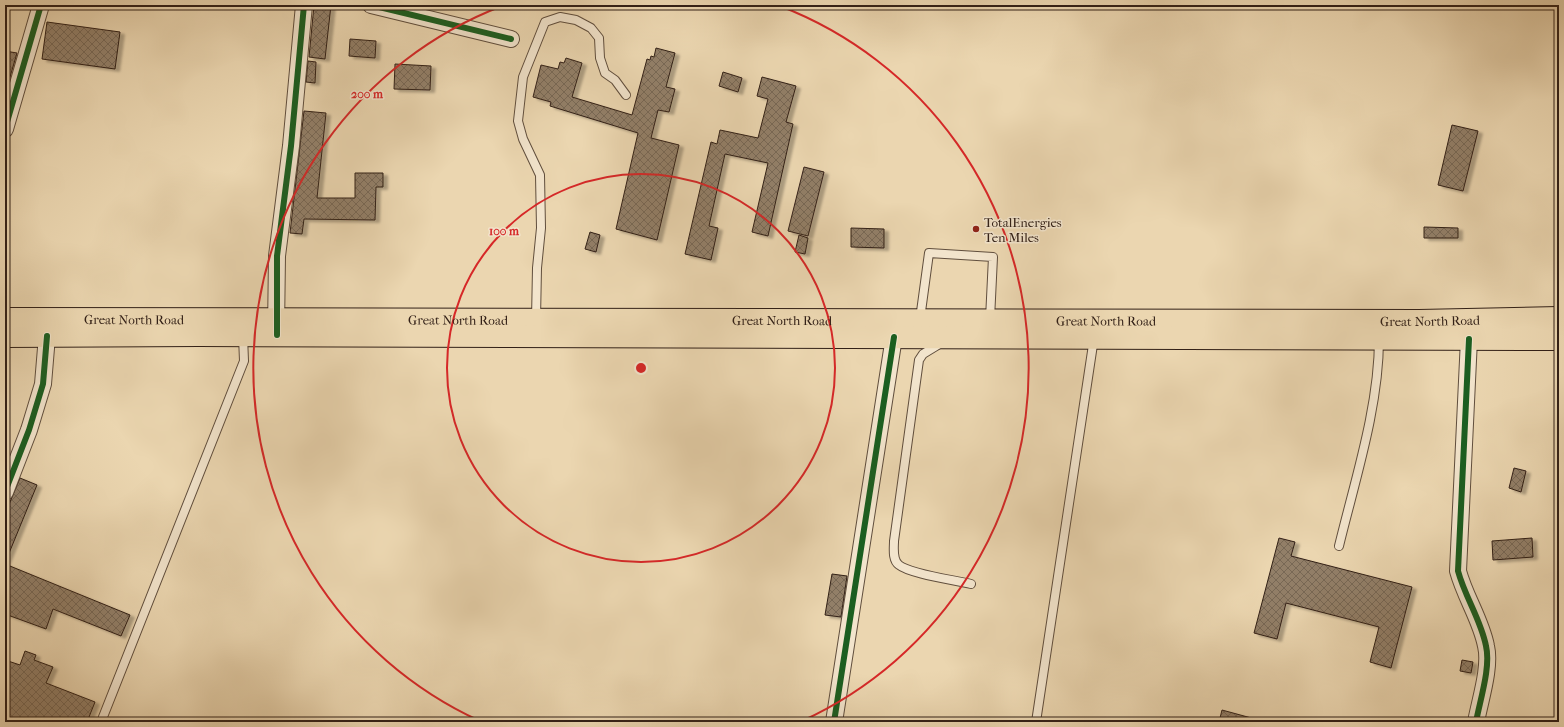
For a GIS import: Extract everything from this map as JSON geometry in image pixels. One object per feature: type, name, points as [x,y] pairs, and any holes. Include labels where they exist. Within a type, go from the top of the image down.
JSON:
[{"type":"highway","name":"Great North Road","points":[[276,327],[536,319],[920,329],[989,329],[1559,318]]},
{"type":"highway","name":"Great North Road","points":[[5,319],[242,327],[894,337],[920,329],[952,337],[989,329],[1094,338],[1559,339]]},
{"type":"highway","name":"Great North Road","points":[[5,336],[47,336],[242,327]]},
{"type":"street","points":[[5,129],[41,5]]},
{"type":"street","points":[[276,327],[277,256],[291,146],[304,5]]},
{"type":"street","points":[[371,5],[511,39]]},
{"type":"street","points":[[5,492],[29,430],[43,384],[47,336]]},
{"type":"street","points":[[834,722],[894,337]]},
{"type":"street","points":[[1469,339],[1458,571],[1487,647],[1487,659],[1476,722]]},
{"type":"lane","points":[[536,319],[537,268],[541,228],[540,175],[523,139],[518,121],[524,77],[545,22],[560,17],[576,20],[591,28],[599,38],[600,58],[605,73],[615,80],[626,96]]},
{"type":"lane","points":[[920,329],[929,253],[994,257],[989,329]]},
{"type":"lane","points":[[101,722],[244,361],[242,327]]},
{"type":"lane","points":[[952,337],[923,354],[919,360],[894,541],[894,558],[898,565],[910,570],[971,584]]},
{"type":"lane","points":[[1036,722],[1094,338]]},
{"type":"lane","points":[[1339,546],[1373,404],[1379,359],[1379,338]]},
{"type":"building","points":[[314,5],[331,5],[325,59],[309,57]]},
{"type":"building","points":[[47,22],[120,32],[115,69],[42,59]]},
{"type":"building","points":[[350,39],[376,41],[375,58],[349,56]]},
{"type":"building","points":[[656,48],[675,53],[666,87],[675,89],[669,112],[658,110],[651,138],[679,145],[657,240],[616,229],[638,133],[550,106],[551,102],[533,97],[541,65],[558,69],[560,62],[564,63],[566,58],[582,63],[572,97],[632,115],[647,59],[650,60],[651,56],[654,57]]},
{"type":"building","points":[[5,51],[17,53],[5,94]]},
{"type":"building","points":[[308,61],[316,62],[315,83],[306,82]]},
{"type":"building","points":[[395,64],[431,66],[430,90],[394,89]]},
{"type":"building","points":[[723,72],[742,78],[738,92],[719,86]]},
{"type":"building","points":[[762,77],[796,86],[786,122],[793,124],[768,236],[752,232],[768,163],[725,154],[709,226],[718,228],[711,260],[685,254],[711,142],[717,144],[720,130],[758,138],[768,99],[757,96]]},
{"type":"building","points":[[304,111],[326,113],[317,198],[355,198],[355,173],[383,173],[383,187],[376,187],[375,220],[304,219],[302,234],[290,233]]},
{"type":"building","points":[[1452,125],[1478,131],[1463,191],[1438,185]]},
{"type":"building","points":[[804,167],[824,172],[808,236],[788,231]]},
{"type":"building","points":[[1424,227],[1458,228],[1458,238],[1424,238]]},
{"type":"building","points":[[851,228],[884,229],[884,248],[851,247]]},
{"type":"building","points":[[590,232],[600,235],[596,252],[585,249]]},
{"type":"building","points":[[799,235],[808,238],[805,254],[795,252]]},
{"type":"building","points":[[1514,468],[1526,471],[1521,492],[1509,488]]},
{"type":"building","points":[[20,478],[37,485],[5,563],[5,514]]},
{"type":"building","points":[[1279,538],[1295,542],[1291,556],[1412,587],[1391,668],[1370,662],[1379,627],[1286,603],[1277,639],[1254,633]]},
{"type":"building","points":[[1532,538],[1533,557],[1493,560],[1492,541]]},
{"type":"building","points":[[5,564],[130,615],[121,636],[53,609],[46,629],[5,614]]},
{"type":"building","points":[[832,574],[847,576],[841,617],[825,615]]},
{"type":"building","points":[[25,651],[36,655],[34,660],[53,667],[46,683],[95,702],[87,722],[5,722],[5,660],[20,665]]},
{"type":"building","points":[[1462,660],[1473,662],[1471,673],[1460,671]]},
{"type":"building","points":[[1222,710],[1255,719],[1255,722],[1219,722]]},
{"type":"cycle path","points":[[5,129],[41,5]]},
{"type":"cycle path","points":[[277,335],[277,256],[291,146],[304,5]]},
{"type":"cycle path","points":[[371,5],[511,39]]},
{"type":"cycle path","points":[[5,492],[29,430],[43,384],[47,336]]},
{"type":"cycle path","points":[[834,722],[894,337]]},
{"type":"cycle path","points":[[1469,339],[1458,571],[1484,636],[1487,654],[1486,673],[1476,722]]},
{"type":"place","name":"TotalEnergies Ten Miles","points":[[976,229]]}]
